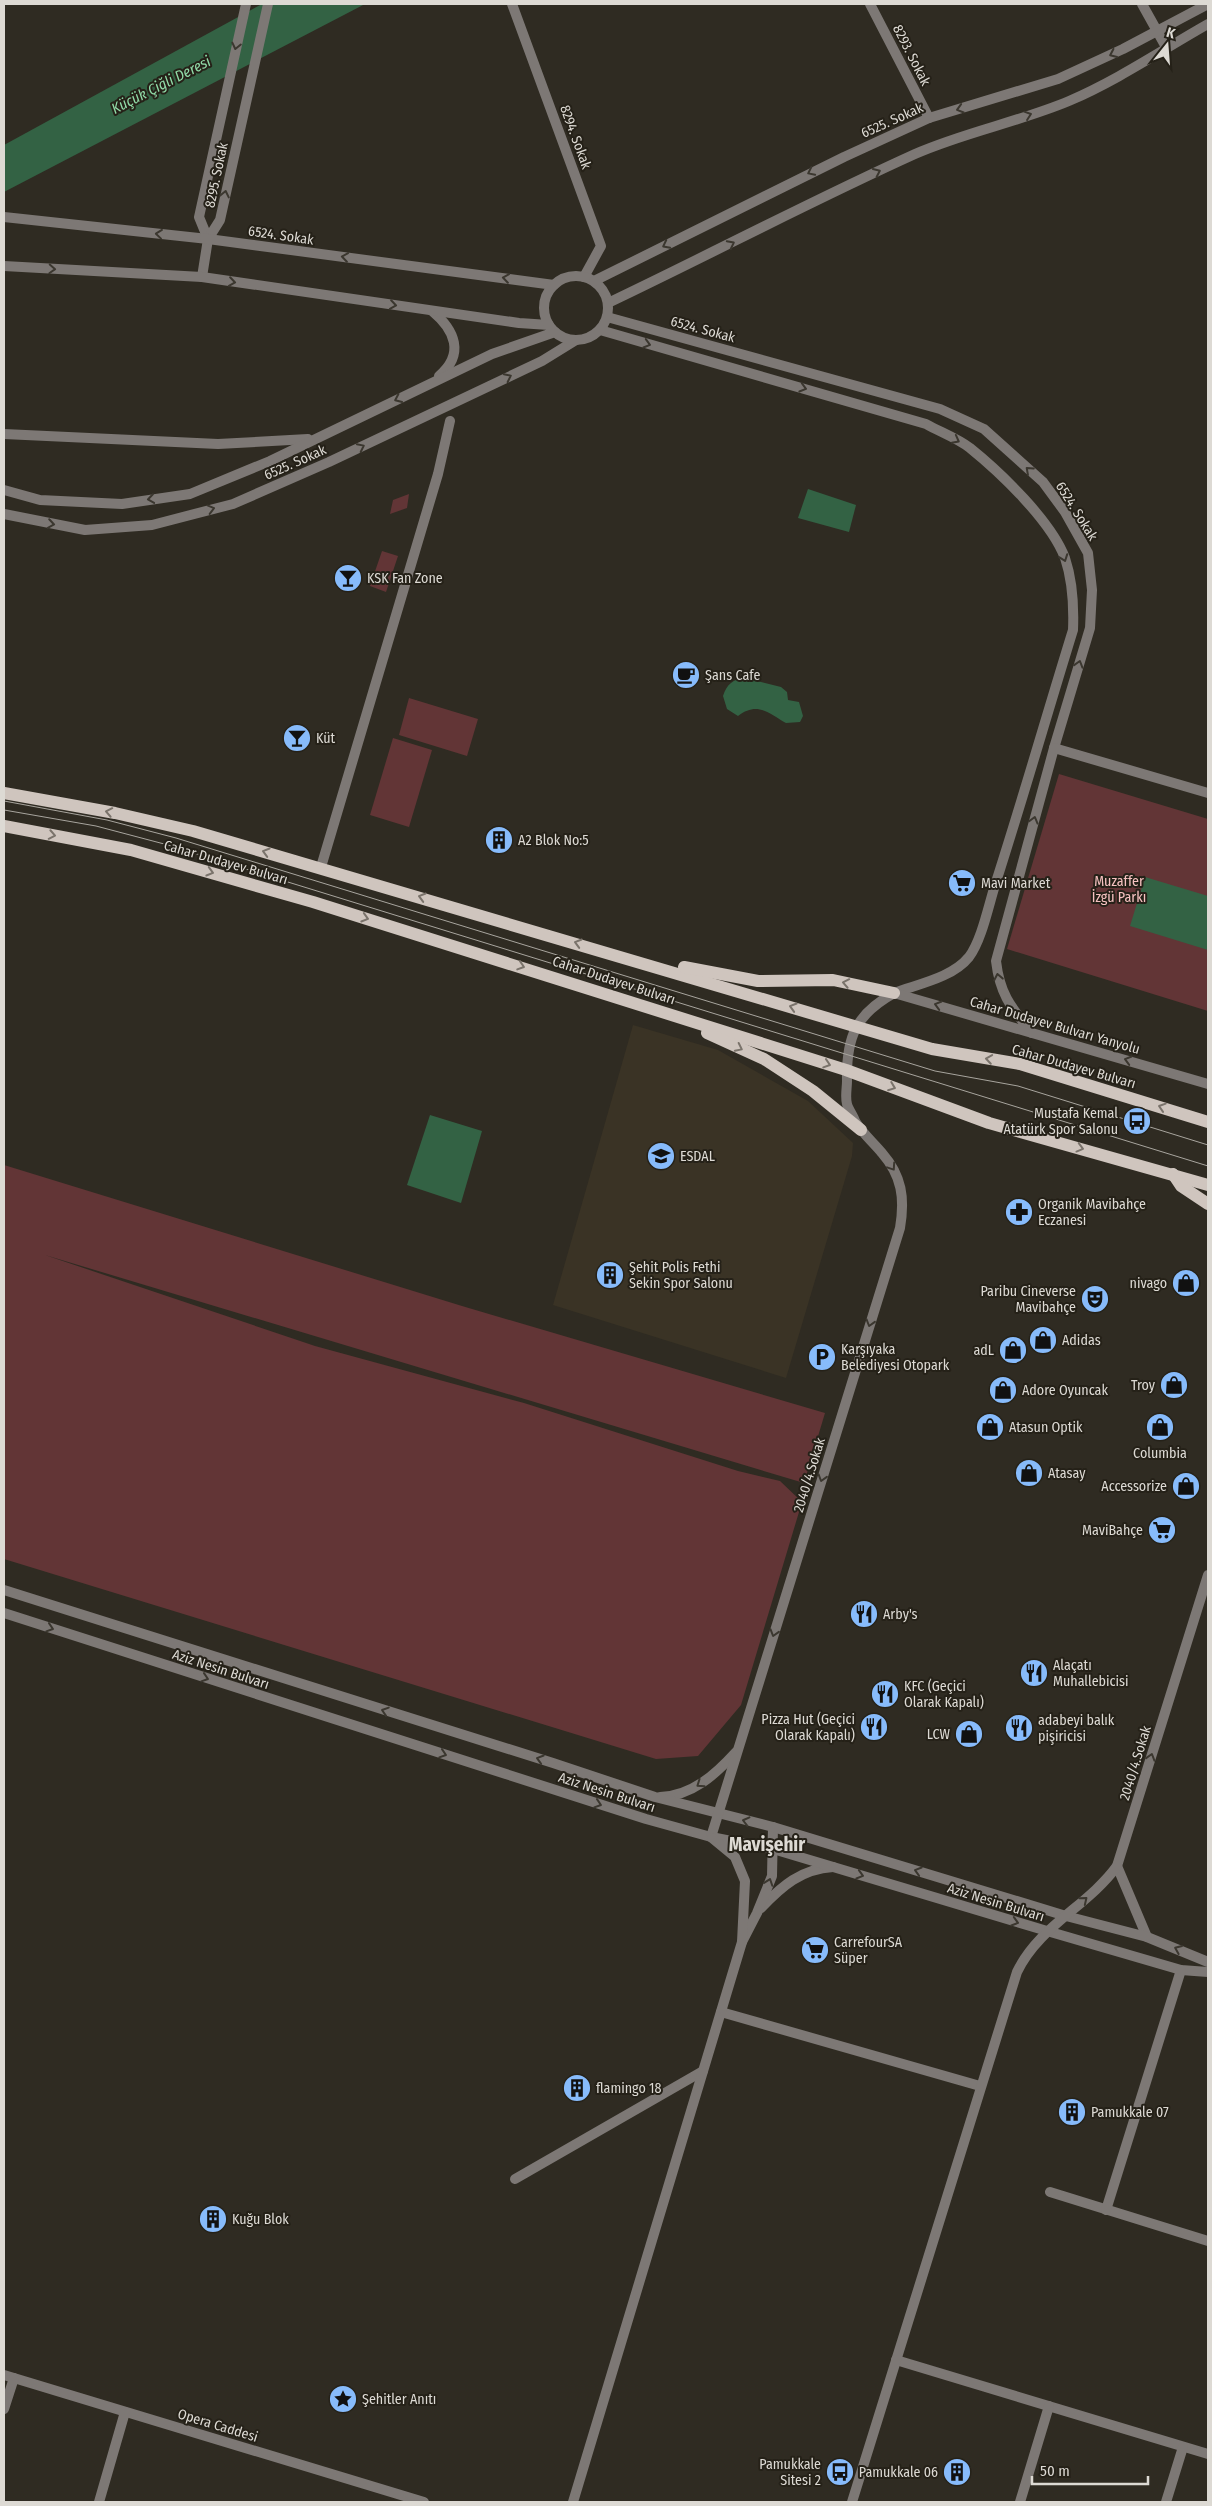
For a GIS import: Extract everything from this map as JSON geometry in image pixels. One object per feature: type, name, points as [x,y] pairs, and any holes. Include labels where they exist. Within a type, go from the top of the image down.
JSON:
[{"type":"main road","name":"Cahar Dudayev Bulvarı","points":[[4,793],[114,813],[193,831],[321,867],[932,1049],[1020,1064],[1208,1122]]},
{"type":"main road","name":"Cahar Dudayev Bulvarı","points":[[4,826],[150,855],[332,908],[846,1070],[989,1123],[1208,1185]]},
{"type":"main road","points":[[625,957],[758,981],[833,980],[894,992]]},
{"type":"main road","points":[[664,1012],[764,1060],[813,1091],[861,1130]]},
{"type":"main road","points":[[1173,1174],[1181,1186],[1208,1204]]},
{"type":"street","name":"8295. Sokak","points":[[208,239],[199,217],[246,4]]},
{"type":"street","name":"8295. Sokak","points":[[208,239],[220,220],[268,4]]},
{"type":"street","name":"8294. Sokak","points":[[512,4],[602,246],[584,277]]},
{"type":"street","name":"8293. Sokak","points":[[870,4],[929,118]]},
{"type":"street","points":[[1142,4],[1166,47]]},
{"type":"street","name":"6525. Sokak","points":[[594,282],[844,156],[929,118],[1058,79],[1123,49],[1208,4]]},
{"type":"street","points":[[608,303],[828,194],[918,153],[1069,101],[1137,68],[1166,47],[1208,24]]},
{"type":"street","name":"6524. Sokak","points":[[4,216],[208,239],[554,285]]},
{"type":"street","points":[[202,277],[208,239]]},
{"type":"street","points":[[4,266],[202,277],[552,328]]},
{"type":"street","points":[[568,277],[584,277],[594,282],[601,288],[608,303],[607,317],[600,330],[586,339],[565,338],[552,328],[545,314],[545,304],[554,285],[568,277]]},
{"type":"street","points":[[424,387],[452,364],[456,352],[450,331],[443,320],[432,311]]},
{"type":"street","name":"6524. Sokak","points":[[607,317],[940,408],[984,429],[1043,482],[1065,512],[1088,553],[1092,590],[1090,628],[1054,748],[996,961],[1001,988],[1007,1002],[1032,1033]]},
{"type":"street","name":"6525. Sokak","points":[[4,490],[40,500],[122,504],[190,494],[270,461],[492,354],[552,328]]},
{"type":"street","name":"6524. Sokak","points":[[600,330],[926,424],[969,447],[1036,511],[1054,536],[1065,557],[1074,601],[1073,630],[1012,832],[970,956],[959,967],[894,992],[874,1004],[856,1026]]},
{"type":"street","name":"6525. Sokak","points":[[4,514],[85,530],[152,525],[232,504],[338,458],[542,361],[576,340]]},
{"type":"street","points":[[321,867],[438,474],[450,421]]},
{"type":"street","points":[[4,434],[218,444],[314,439]]},
{"type":"street","points":[[1054,748],[1208,793]]},
{"type":"street","name":"Cahar Dudayev Bulvarı Yanyolu","points":[[894,992],[1208,1084]]},
{"type":"street","name":"2040/4.Sokak","points":[[711,1837],[900,1228],[904,1206],[902,1189],[896,1172],[883,1154],[861,1130],[847,1104],[846,1070],[849,1043],[856,1026]]},
{"type":"street","name":"2040/4.Sokak","points":[[852,2502],[1017,1972],[1026,1954],[1047,1931],[1104,1884],[1117,1866],[1208,1575]]},
{"type":"street","name":"Aziz Nesin Bulvarı","points":[[4,1590],[655,1797],[773,1827],[1066,1916],[1147,1937]]},
{"type":"street","name":"Aziz Nesin Bulvarı","points":[[4,1613],[646,1819],[711,1837],[772,1849],[1181,1970],[1208,1972]]},
{"type":"street","points":[[655,1797],[673,1797],[697,1787],[736,1752]]},
{"type":"street","points":[[573,2502],[742,1942],[757,1913],[772,1876],[773,1827]]},
{"type":"street","points":[[711,1837],[734,1857],[745,1881],[742,1942]]},
{"type":"street","points":[[1117,1866],[1147,1937],[1208,1962]]},
{"type":"street","points":[[757,1913],[782,1887],[796,1876],[817,1868],[834,1867]]},
{"type":"street","points":[[1106,2210],[1181,1970]]},
{"type":"street","points":[[721,2012],[980,2086]]},
{"type":"street","points":[[515,2178],[703,2071]]},
{"type":"street","points":[[1050,2192],[1208,2241]]},
{"type":"street","points":[[896,2360],[1208,2454]]},
{"type":"street","points":[[4,2409],[7,2374]]},
{"type":"street","name":"Opera Caddesi","points":[[7,2374],[125,2412],[424,2502]]},
{"type":"street","points":[[1020,2502],[1049,2406]]},
{"type":"street","points":[[99,2502],[125,2412]]},
{"type":"street","points":[[1166,2502],[1183,2447]]},
{"type":"shaded area","points":[[633,1025],[718,1050],[808,1101],[853,1143],[852,1156],[786,1378],[553,1305]]},
{"type":"green space","points":[[409,494],[407,508],[390,514],[393,500]]},
{"type":"green space","points":[[382,551],[398,556],[386,592],[370,586]]},
{"type":"green space","points":[[409,698],[478,719],[467,756],[399,735]]},
{"type":"green space","points":[[393,738],[432,750],[409,827],[370,815]]},
{"type":"green space","name":"Muzaffer İzgü Parkı","points":[[1059,774],[1208,819],[1208,1011],[1007,949]]},
{"type":"green space","points":[[4,1165],[462,1306],[825,1413],[804,1483],[45,1255],[315,1346],[524,1403],[738,1471],[780,1481],[802,1502],[741,1705],[698,1756],[656,1759],[4,1559]]},
{"type":"water","name":"Küçük Çiğli Deresi","points":[[262,4],[365,4],[4,192],[4,145]]},
{"type":"water","points":[[808,489],[856,505],[849,532],[798,518]]},
{"type":"water","points":[[745,678],[781,687],[787,692],[788,700],[799,702],[803,716],[800,722],[786,723],[763,710],[751,709],[738,716],[727,709],[723,696],[726,688],[734,681]]},
{"type":"water","points":[[1145,877],[1208,896],[1208,950],[1130,926]]},
{"type":"water","points":[[430,1115],[482,1131],[461,1203],[407,1185]]},
{"type":"tram line","points":[[4,801],[107,820],[176,838],[935,1071],[1018,1086],[1208,1145]]},
{"type":"tram line","points":[[4,810],[96,826],[168,845],[1208,1166]]},
{"type":"place","name":"KSK Fan Zone","points":[[348,578]]},
{"type":"place","name":"Şans Cafe","points":[[686,675]]},
{"type":"place","name":"Küt","points":[[297,738]]},
{"type":"place","name":"A2 Blok No:5","points":[[499,840]]},
{"type":"place","name":"Mavi Market","points":[[962,883]]},
{"type":"place","name":"Mustafa Kemal Atatürk Spor Salonu","points":[[1137,1121]]},
{"type":"place","name":"ESDAL","points":[[661,1156]]},
{"type":"place","name":"Organik Mavibahçe Eczanesi","points":[[1019,1212]]},
{"type":"place","name":"Şehit Polis Fethi Sekin Spor Salonu","points":[[610,1275]]},
{"type":"place","name":"nivago","points":[[1186,1283]]},
{"type":"place","name":"Paribu Cineverse Mavibahçe","points":[[1095,1299]]},
{"type":"place","name":"Adidas","points":[[1043,1340]]},
{"type":"place","name":"adL","points":[[1013,1350]]},
{"type":"place","name":"Karşıyaka Belediyesi Otopark","points":[[822,1357]]},
{"type":"place","name":"Troy","points":[[1174,1385]]},
{"type":"place","name":"Adore Oyuncak","points":[[1003,1390]]},
{"type":"place","name":"Atasun Optik","points":[[990,1427]]},
{"type":"place","name":"Columbia","points":[[1160,1427]]},
{"type":"place","name":"Atasay","points":[[1029,1473]]},
{"type":"place","name":"Accessorize","points":[[1186,1486]]},
{"type":"place","name":"MaviBahçe","points":[[1162,1530]]},
{"type":"place","name":"Arby's","points":[[864,1614]]},
{"type":"place","name":"Alaçatı Muhallebicisi","points":[[1034,1673]]},
{"type":"place","name":"KFC (Geçici Olarak Kapalı)","points":[[885,1694]]},
{"type":"place","name":"Pizza Hut (Geçici Olarak Kapalı)","points":[[874,1727]]},
{"type":"place","name":"adabeyi balık pişiricisi","points":[[1019,1728]]},
{"type":"place","name":"LCW","points":[[969,1734]]},
{"type":"place","name":"CarrefourSA Süper","points":[[815,1950]]},
{"type":"place","name":"flamingo 18","points":[[577,2088]]},
{"type":"place","name":"Pamukkale 07","points":[[1072,2112]]},
{"type":"place","name":"Kuğu Blok","points":[[213,2219]]},
{"type":"place","name":"Şehitler Anıtı","points":[[343,2399]]},
{"type":"place","name":"Pamukkale Sitesi 2","points":[[840,2472]]},
{"type":"place","name":"Pamukkale 06","points":[[957,2472]]},
{"type":"district","name":"Mavişehir","points":[[767,1844]]}]
